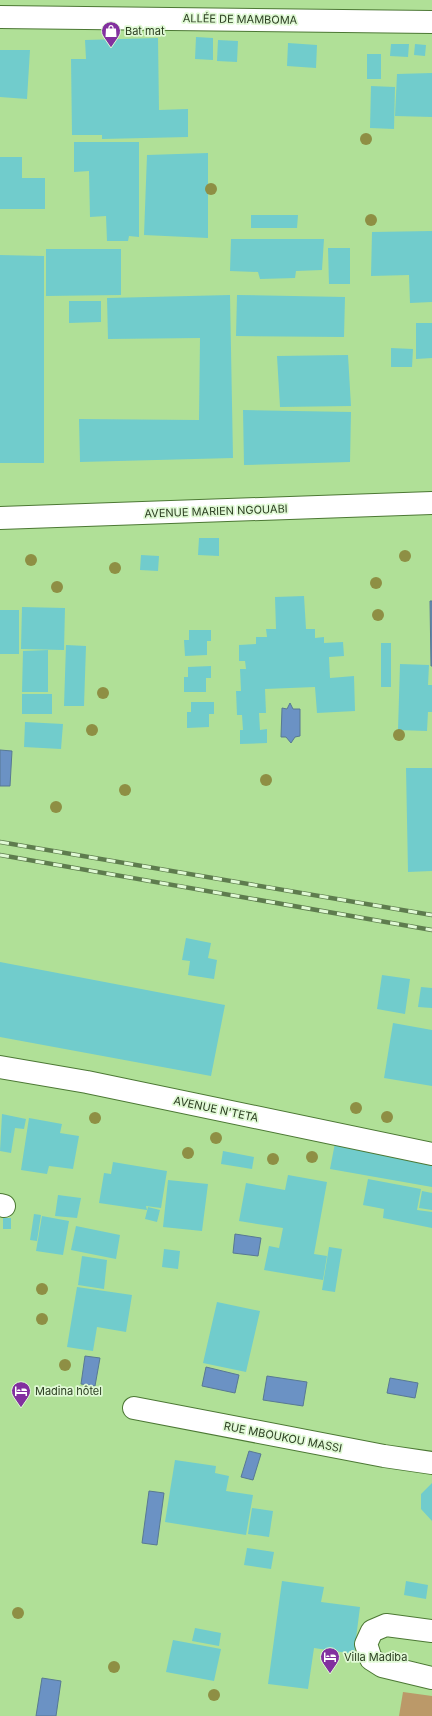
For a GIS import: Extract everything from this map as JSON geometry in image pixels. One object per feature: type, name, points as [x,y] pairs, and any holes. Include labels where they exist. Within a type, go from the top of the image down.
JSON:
[{"type":"street","name":"ALLÉE DE MAMBOMA","points":[[0,17],[432,22]]},
{"type":"street","name":"AVENUE MARIEN NGOUABI","points":[[0,518],[432,503]]},
{"type":"street","name":"AVENUE N'TETA","points":[[0,1067],[87,1082],[432,1154]]},
{"type":"street","name":"RUE MBOUKOU MASSI","points":[[134,1408],[384,1456],[432,1463]]},
{"type":"street","points":[[432,1631],[386,1625],[372,1631],[366,1644],[371,1659],[382,1666],[432,1678]]},
{"type":"shaded area","points":[[403,1692],[432,1696],[432,1716],[399,1716]]},
{"type":"water","points":[[430,601],[432,601],[432,666],[431,666]]},
{"type":"water","points":[[290,703],[293,709],[300,709],[300,736],[295,737],[291,743],[286,737],[281,737],[282,708],[287,709]]},
{"type":"water","points":[[0,750],[12,751],[10,786],[0,786]]},
{"type":"water","points":[[235,1234],[261,1238],[258,1256],[233,1253]]},
{"type":"water","points":[[85,1356],[100,1358],[95,1386],[81,1384]]},
{"type":"water","points":[[206,1367],[239,1375],[235,1393],[202,1386]]},
{"type":"water","points":[[267,1376],[307,1382],[303,1406],[263,1400]]},
{"type":"water","points":[[390,1378],[418,1383],[415,1398],[387,1393]]},
{"type":"water","points":[[249,1451],[261,1454],[253,1480],[241,1477]]},
{"type":"water","points":[[149,1491],[164,1493],[157,1545],[142,1543]]},
{"type":"water","points":[[42,1678],[61,1681],[56,1716],[36,1716]]},
{"type":"building","points":[[196,37],[213,38],[213,60],[195,59]]},
{"type":"building","points":[[158,38],[159,110],[188,109],[188,137],[102,139],[102,135],[72,135],[71,59],[86,59],[85,40]]},
{"type":"building","points":[[218,40],[238,41],[237,62],[217,61]]},
{"type":"building","points":[[288,43],[317,45],[316,68],[287,66]]},
{"type":"building","points":[[391,44],[409,44],[408,57],[390,56]]},
{"type":"building","points":[[415,44],[426,45],[425,56],[414,55]]},
{"type":"building","points":[[0,50],[30,50],[27,99],[0,97]]},
{"type":"building","points":[[367,54],[381,54],[381,79],[367,79]]},
{"type":"building","points":[[432,73],[432,117],[395,116],[397,74]]},
{"type":"building","points":[[371,86],[395,87],[394,129],[370,128]]},
{"type":"building","points":[[74,142],[139,142],[139,237],[129,236],[128,241],[107,241],[106,216],[90,217],[89,171],[74,172]]},
{"type":"building","points":[[208,153],[208,238],[144,235],[147,155]]},
{"type":"building","points":[[0,157],[22,157],[22,178],[45,178],[45,209],[0,209]]},
{"type":"building","points":[[251,215],[298,215],[297,228],[251,228]]},
{"type":"building","points":[[432,231],[432,302],[410,303],[409,275],[371,276],[372,232]]},
{"type":"building","points":[[231,239],[324,239],[322,270],[296,271],[295,278],[260,279],[258,272],[230,271]]},
{"type":"building","points":[[328,248],[350,248],[350,284],[329,284]]},
{"type":"building","points":[[46,249],[121,249],[121,295],[46,296]]},
{"type":"building","points":[[0,255],[44,256],[44,463],[0,463]]},
{"type":"building","points":[[230,295],[233,458],[80,462],[79,419],[199,420],[200,338],[108,339],[107,298]]},
{"type":"building","points":[[237,295],[345,297],[344,337],[236,336]]},
{"type":"building","points":[[69,301],[101,301],[101,322],[69,323]]},
{"type":"building","points":[[416,323],[432,323],[432,358],[416,359]]},
{"type":"building","points":[[391,348],[413,349],[412,367],[391,367]]},
{"type":"building","points":[[348,355],[351,406],[280,407],[277,356]]},
{"type":"building","points":[[243,410],[351,412],[350,462],[244,465]]},
{"type":"building","points":[[199,538],[219,538],[219,556],[198,555]]},
{"type":"building","points":[[141,555],[159,556],[158,571],[140,570]]},
{"type":"building","points":[[304,596],[306,629],[315,629],[315,638],[324,637],[324,643],[343,642],[344,656],[329,657],[330,678],[354,676],[355,711],[317,713],[315,687],[265,689],[266,713],[259,713],[260,730],[267,729],[267,743],[240,744],[240,730],[243,730],[242,715],[237,715],[236,691],[241,691],[240,669],[246,669],[245,661],[239,661],[239,645],[256,644],[256,637],[267,637],[266,629],[276,629],[275,597]]},
{"type":"building","points":[[22,607],[65,608],[64,650],[21,649]]},
{"type":"building","points":[[0,610],[19,610],[19,654],[0,654]]},
{"type":"building","points":[[189,630],[211,630],[211,641],[207,641],[207,655],[185,656],[184,640],[189,640]]},
{"type":"building","points":[[381,643],[391,643],[391,687],[381,687]]},
{"type":"building","points":[[66,645],[86,646],[84,706],[64,706]]},
{"type":"building","points":[[48,650],[48,692],[22,692],[23,651]]},
{"type":"building","points":[[400,664],[429,665],[428,685],[432,685],[432,712],[428,712],[427,731],[398,730]]},
{"type":"building","points":[[211,666],[211,678],[206,678],[206,692],[184,692],[184,677],[188,677],[188,667]]},
{"type":"building","points":[[22,694],[52,694],[52,714],[22,714]]},
{"type":"building","points":[[191,702],[214,702],[214,714],[209,714],[209,727],[187,728],[187,712],[191,712]]},
{"type":"building","points":[[25,722],[63,724],[61,749],[24,747]]},
{"type":"building","points":[[406,768],[432,768],[432,871],[408,872]]},
{"type":"building","points":[[186,938],[211,943],[208,958],[217,960],[214,979],[188,975],[190,961],[182,960]]},
{"type":"building","points":[[0,962],[225,1005],[211,1076],[0,1037]]},
{"type":"building","points":[[382,975],[410,979],[405,1014],[377,1009]]},
{"type":"building","points":[[421,987],[432,988],[432,1008],[418,1007]]},
{"type":"building","points":[[393,1023],[432,1030],[432,1086],[384,1078]]},
{"type":"building","points":[[2,1114],[26,1119],[24,1129],[15,1128],[11,1153],[0,1151]]},
{"type":"building","points":[[29,1118],[62,1124],[60,1133],[79,1136],[73,1169],[49,1166],[47,1174],[21,1170]]},
{"type":"building","points":[[335,1143],[432,1160],[432,1187],[330,1169]]},
{"type":"building","points":[[223,1151],[254,1157],[252,1169],[221,1164]]},
{"type":"building","points":[[113,1162],[167,1171],[161,1208],[146,1206],[147,1210],[99,1203],[104,1173],[111,1174]]},
{"type":"building","points":[[288,1175],[327,1182],[314,1254],[327,1256],[323,1280],[264,1270],[269,1246],[279,1248],[283,1228],[239,1221],[246,1183],[285,1190]]},
{"type":"building","points":[[368,1179],[421,1189],[417,1210],[432,1212],[432,1228],[383,1218],[384,1209],[363,1205]]},
{"type":"building","points":[[168,1180],[208,1184],[202,1231],[163,1227]]},
{"type":"building","points":[[422,1191],[432,1193],[432,1210],[419,1208]]},
{"type":"building","points":[[58,1195],[81,1198],[77,1218],[55,1216]]},
{"type":"building","points":[[148,1207],[160,1210],[157,1222],[145,1219]]},
{"type":"building","points":[[34,1214],[41,1215],[37,1241],[30,1240]]},
{"type":"building","points":[[42,1216],[69,1221],[63,1255],[36,1251]]},
{"type":"building","points":[[3,1218],[11,1218],[11,1229],[3,1229]]},
{"type":"building","points":[[76,1226],[120,1235],[116,1259],[71,1250]]},
{"type":"building","points":[[329,1247],[342,1249],[335,1292],[322,1290]]},
{"type":"building","points":[[164,1249],[180,1251],[178,1269],[162,1267]]},
{"type":"building","points":[[82,1256],[107,1260],[104,1289],[78,1285]]},
{"type":"building","points":[[77,1287],[132,1295],[126,1332],[97,1327],[93,1351],[67,1347]]},
{"type":"building","points":[[217,1302],[260,1311],[246,1372],[203,1363]]},
{"type":"building","points":[[175,1460],[216,1466],[215,1473],[229,1476],[226,1491],[253,1495],[246,1535],[165,1522]]},
{"type":"building","points":[[432,1483],[432,1521],[421,1509],[421,1494]]},
{"type":"building","points":[[252,1508],[273,1511],[269,1537],[248,1534]]},
{"type":"building","points":[[247,1548],[274,1552],[271,1569],[244,1565]]},
{"type":"building","points":[[282,1581],[324,1587],[321,1602],[360,1607],[354,1654],[314,1648],[308,1689],[268,1684]]},
{"type":"building","points":[[406,1581],[428,1585],[426,1599],[404,1595]]},
{"type":"building","points":[[195,1628],[221,1633],[219,1646],[192,1641]]},
{"type":"building","points":[[173,1640],[221,1649],[214,1681],[166,1672]]},
{"type":"railway","points":[[0,842],[432,915]]},
{"type":"railway","points":[[0,855],[432,930]]},
{"type":"place","name":"Bat mat","points":[[111,48]]},
{"type":"place","name":"Madina hôtel","points":[[21,1408]]},
{"type":"place","name":"Villa Madiba","points":[[330,1674]]}]
